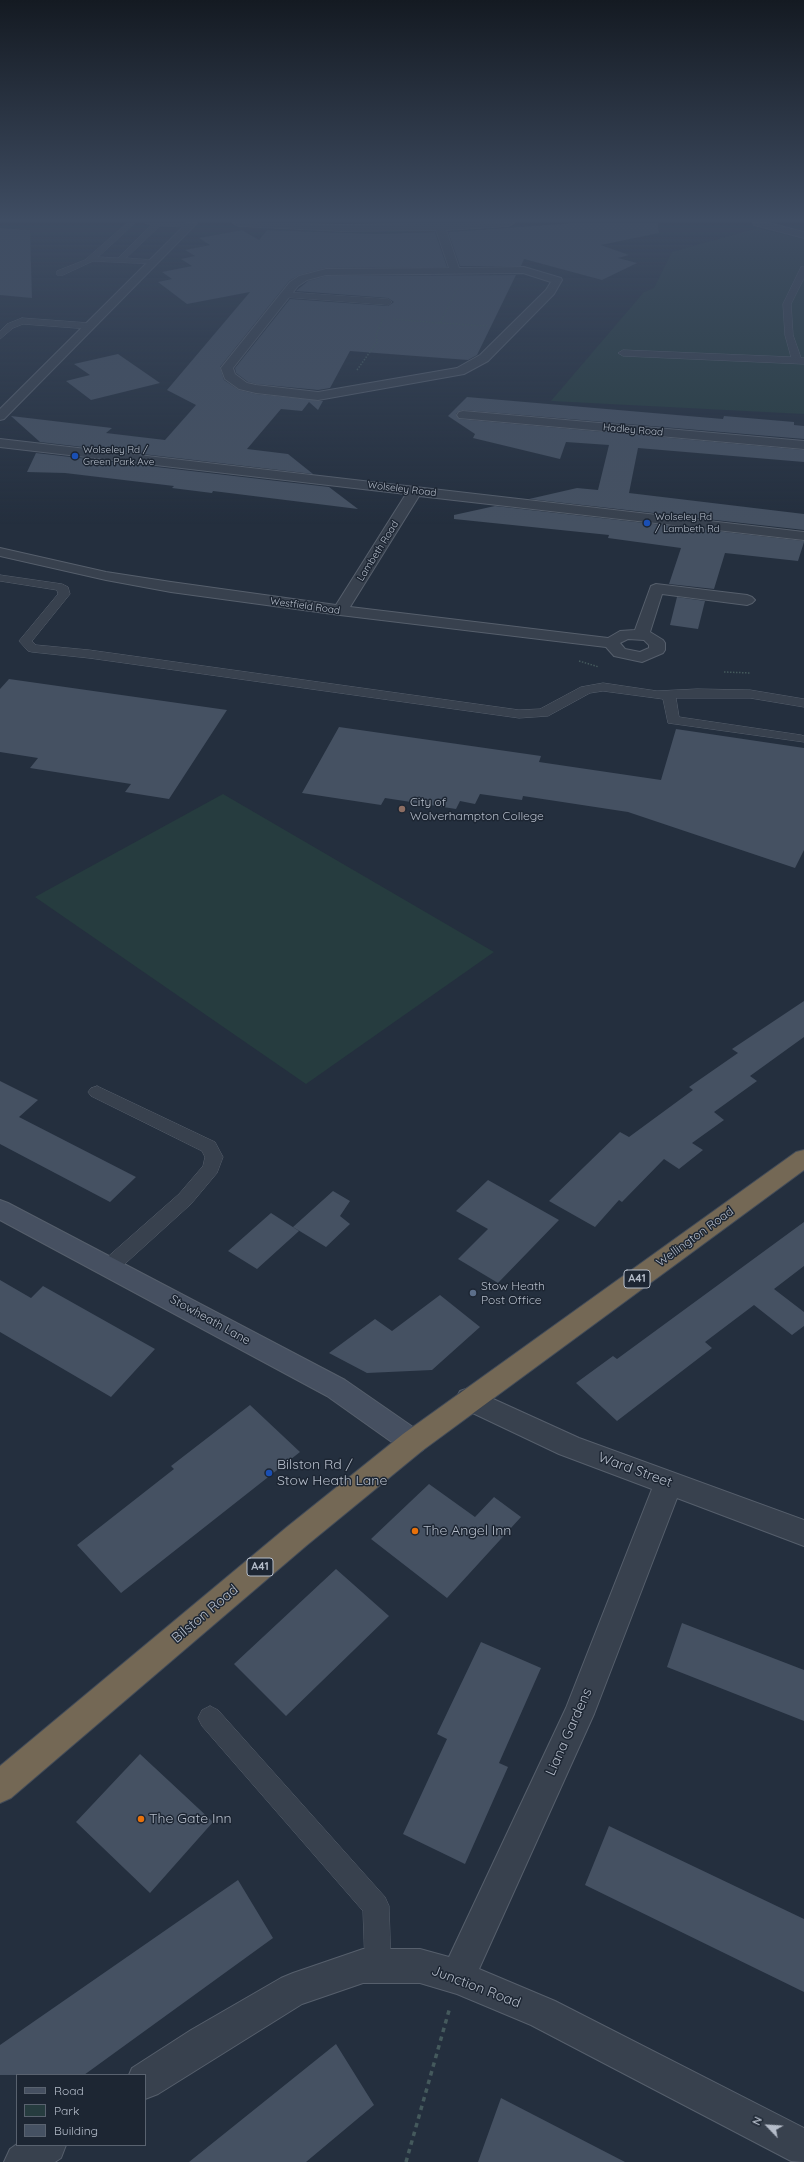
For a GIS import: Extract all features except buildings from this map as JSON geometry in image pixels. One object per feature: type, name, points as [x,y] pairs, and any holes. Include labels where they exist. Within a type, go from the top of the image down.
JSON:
[{"type":"highway","name":"Wellington Road","points":[[469,1400],[804,1158]]},
{"type":"highway","name":"Bilston Road","points":[[0,1787],[303,1531],[413,1442],[469,1400]]},
{"type":"street","points":[[263,324],[227,368],[229,376],[243,386],[256,389],[318,396],[460,371],[484,358],[518,324]]},
{"type":"street","points":[[0,416],[89,326]]},
{"type":"street","name":"Hadley Road","points":[[463,415],[804,445]]},
{"type":"street","name":"Wolseley Road","points":[[0,442],[804,536]]},
{"type":"street","name":"Lambeth Road","points":[[340,610],[415,491]]},
{"type":"street","name":"Westfield Road","points":[[0,552],[106,576],[171,587],[340,610],[612,643]]},
{"type":"street","points":[[641,634],[656,589],[747,600]]},
{"type":"street","points":[[626,634],[641,634],[648,636],[657,643],[658,650],[648,656],[634,657],[615,650],[612,643],[615,639],[626,634]]},
{"type":"street","name":"Stowheath Lane","points":[[0,1209],[110,1266],[336,1388],[413,1442]]},
{"type":"street","name":"Ward Street","points":[[469,1400],[569,1446],[804,1533]]},
{"type":"street","name":"Liana Gardens","points":[[458,1977],[579,1714],[669,1482]]},
{"type":"street","name":"Junction Road","points":[[146,2080],[204,2043],[293,1990],[363,1966],[420,1966],[458,1977],[543,2013],[804,2148]]},
{"type":"street","points":[[23,2162],[47,2146]]},
{"type":"lane","points":[[0,336],[10,326],[15,324]]},
{"type":"lane","points":[[61,324],[89,326]]},
{"type":"lane","points":[[623,353],[800,361],[789,335],[788,324]]},
{"type":"lane","points":[[0,578],[62,587],[64,594],[25,641],[32,648],[89,654],[519,714],[543,713],[586,690],[602,687],[657,695],[750,694],[804,703]]},
{"type":"lane","points":[[669,694],[673,720],[801,739]]},
{"type":"lane","points":[[97,1092],[209,1147],[214,1157],[211,1168],[202,1180],[110,1266]]},
{"type":"lane","points":[[210,1718],[376,1906],[378,1966]]},
{"type":"path","points":[[341,392],[377,342],[376,335],[381,324]]},
{"type":"path","points":[[453,324],[514,328]]},
{"type":"path","points":[[406,2162],[458,1977]]},
{"type":"green space","points":[[617,324],[804,324],[804,414],[551,401]]},
{"type":"green space","points":[[223,794],[494,952],[306,1084],[35,897]]},
{"type":"place","name":"Wolseley Rd / Green Park Ave","points":[[75,456]]},
{"type":"place","name":"Wolseley Rd / Lambeth Rd","points":[[647,523]]},
{"type":"place","name":"City of Wolverhampton College","points":[[402,809]]},
{"type":"place","name":"Stow Heath Post Office","points":[[473,1293]]},
{"type":"place","name":"Bilston Rd / Stow Heath Lane","points":[[269,1473]]},
{"type":"place","name":"The Angel Inn","points":[[415,1531]]},
{"type":"place","name":"The Gate Inn","points":[[141,1819]]}]
